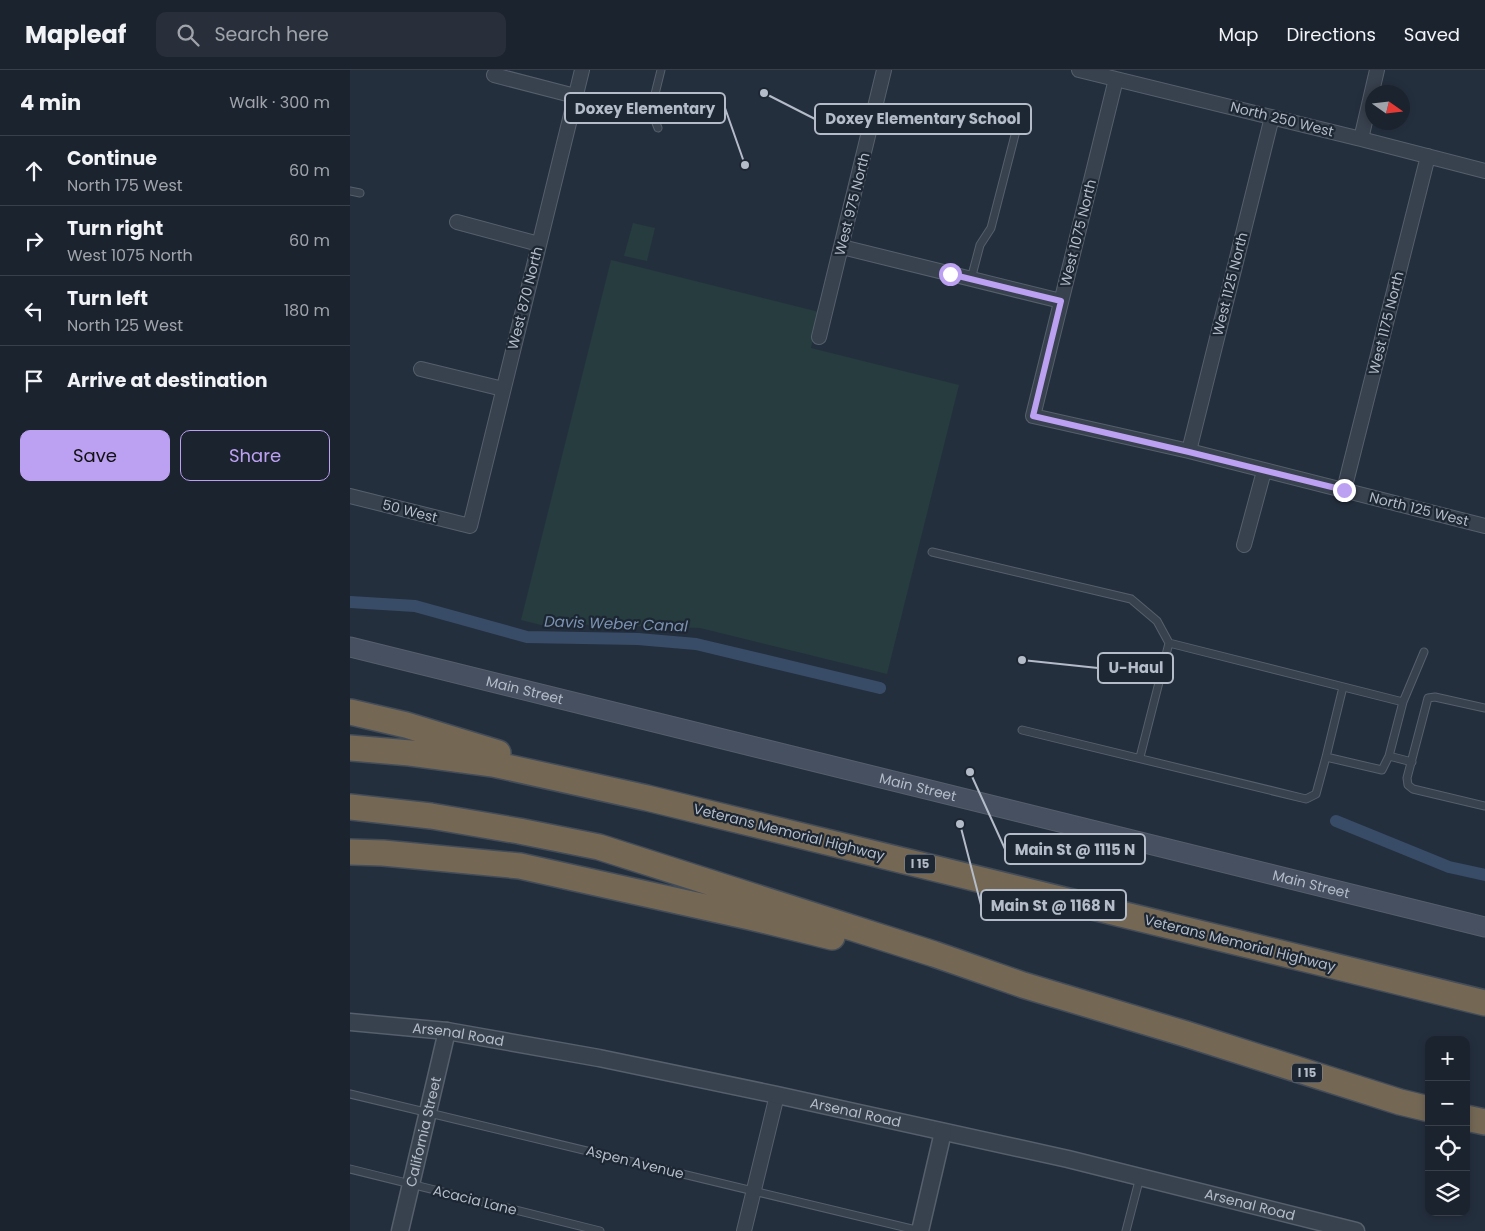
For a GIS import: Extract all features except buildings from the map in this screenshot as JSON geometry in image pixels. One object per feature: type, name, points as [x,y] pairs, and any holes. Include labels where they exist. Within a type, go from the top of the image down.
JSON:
[{"type":"highway","points":[[350,712],[406,725],[647,798]]},
{"type":"highway","name":"Veterans Memorial Highway","points":[[350,748],[410,753],[493,764],[647,798],[1485,1003]]},
{"type":"highway","name":"I 15","points":[[350,807],[431,816],[520,830],[599,847],[934,954],[1024,985],[1400,1102],[1425,1108]]},
{"type":"highway","points":[[350,852],[383,852],[520,866],[750,917],[1024,985]]},
{"type":"highway","points":[[1470,1119],[1485,1122]]},
{"type":"main road","name":"Main Street","points":[[350,647],[1485,927]]},
{"type":"street","name":"West 870 North","points":[[470,526],[582,70]]},
{"type":"street","name":"West 975 North","points":[[818,337],[842,247],[884,70]]},
{"type":"street","name":"North 250 West","points":[[1079,70],[1360,138],[1485,171]]},
{"type":"street","points":[[1360,138],[1377,70]]},
{"type":"street","points":[[494,76],[575,96]]},
{"type":"street","name":"West 1075 North","points":[[1033,416],[1116,79]]},
{"type":"street","name":"West 1125 North","points":[[1189,452],[1272,117]]},
{"type":"street","name":"West 1175 North","points":[[1344,490],[1428,156]]},
{"type":"street","points":[[457,222],[539,244]]},
{"type":"street","points":[[842,247],[1061,301]]},
{"type":"street","points":[[421,369],[503,389]]},
{"type":"street","name":"North 125 West","points":[[1033,416],[1189,452],[1485,526]]},
{"type":"street","points":[[1244,545],[1264,471]]},
{"type":"street","name":"50 West","points":[[350,496],[470,526]]},
{"type":"street","name":"Arsenal Road","points":[[350,1022],[447,1031],[599,1058],[1068,1159],[1356,1231]]},
{"type":"street","name":"California Street","points":[[400,1231],[447,1031]]},
{"type":"street","points":[[744,1231],[777,1095]]},
{"type":"street","points":[[920,1231],[943,1132]]},
{"type":"lane","points":[[658,128],[651,110],[661,70]]},
{"type":"lane","points":[[971,279],[980,245],[992,228],[1016,131]]},
{"type":"lane","points":[[350,191],[360,193]]},
{"type":"lane","points":[[932,552],[1132,599],[1157,621],[1169,643],[1140,758]]},
{"type":"lane","points":[[1169,643],[1403,702]]},
{"type":"lane","points":[[1326,757],[1382,770],[1389,756],[1403,702],[1424,652]]},
{"type":"lane","points":[[1022,730],[1306,799],[1316,794],[1342,687]]},
{"type":"lane","points":[[1485,708],[1435,697],[1428,698],[1407,778],[1408,785],[1414,789],[1485,806]]},
{"type":"lane","points":[[1389,756],[1412,762]]},
{"type":"lane","name":"Aspen Avenue","points":[[350,1094],[920,1231]]},
{"type":"lane","name":"Acacia Lane","points":[[350,1169],[600,1231]]},
{"type":"lane","points":[[1126,1231],[1140,1177]]},
{"type":"green space","points":[[633,223],[655,228],[647,261],[624,256]]},
{"type":"green space","points":[[611,260],[819,312],[811,348],[959,385],[887,674],[700,628],[565,624],[549,627],[521,620]]},
{"type":"waterway","name":"Davis Weber Canal","points":[[350,602],[415,606],[527,637],[638,639],[696,644],[880,688]]},
{"type":"waterway","name":"Davis Weber Canal","points":[[1336,821],[1449,867],[1485,875]]},
{"type":"place","name":"Doxey Elementary School","points":[[764,93]]},
{"type":"place","name":"Doxey Elementary","points":[[745,165]]},
{"type":"place","name":"U-Haul","points":[[1022,660]]},
{"type":"place","name":"Main St @ 1115 N","points":[[970,772]]},
{"type":"place","name":"Main St @ 1168 N","points":[[960,824]]},
{"type":"route","points":[[950,274],[1061,301],[1033,416],[1344,490]]}]
